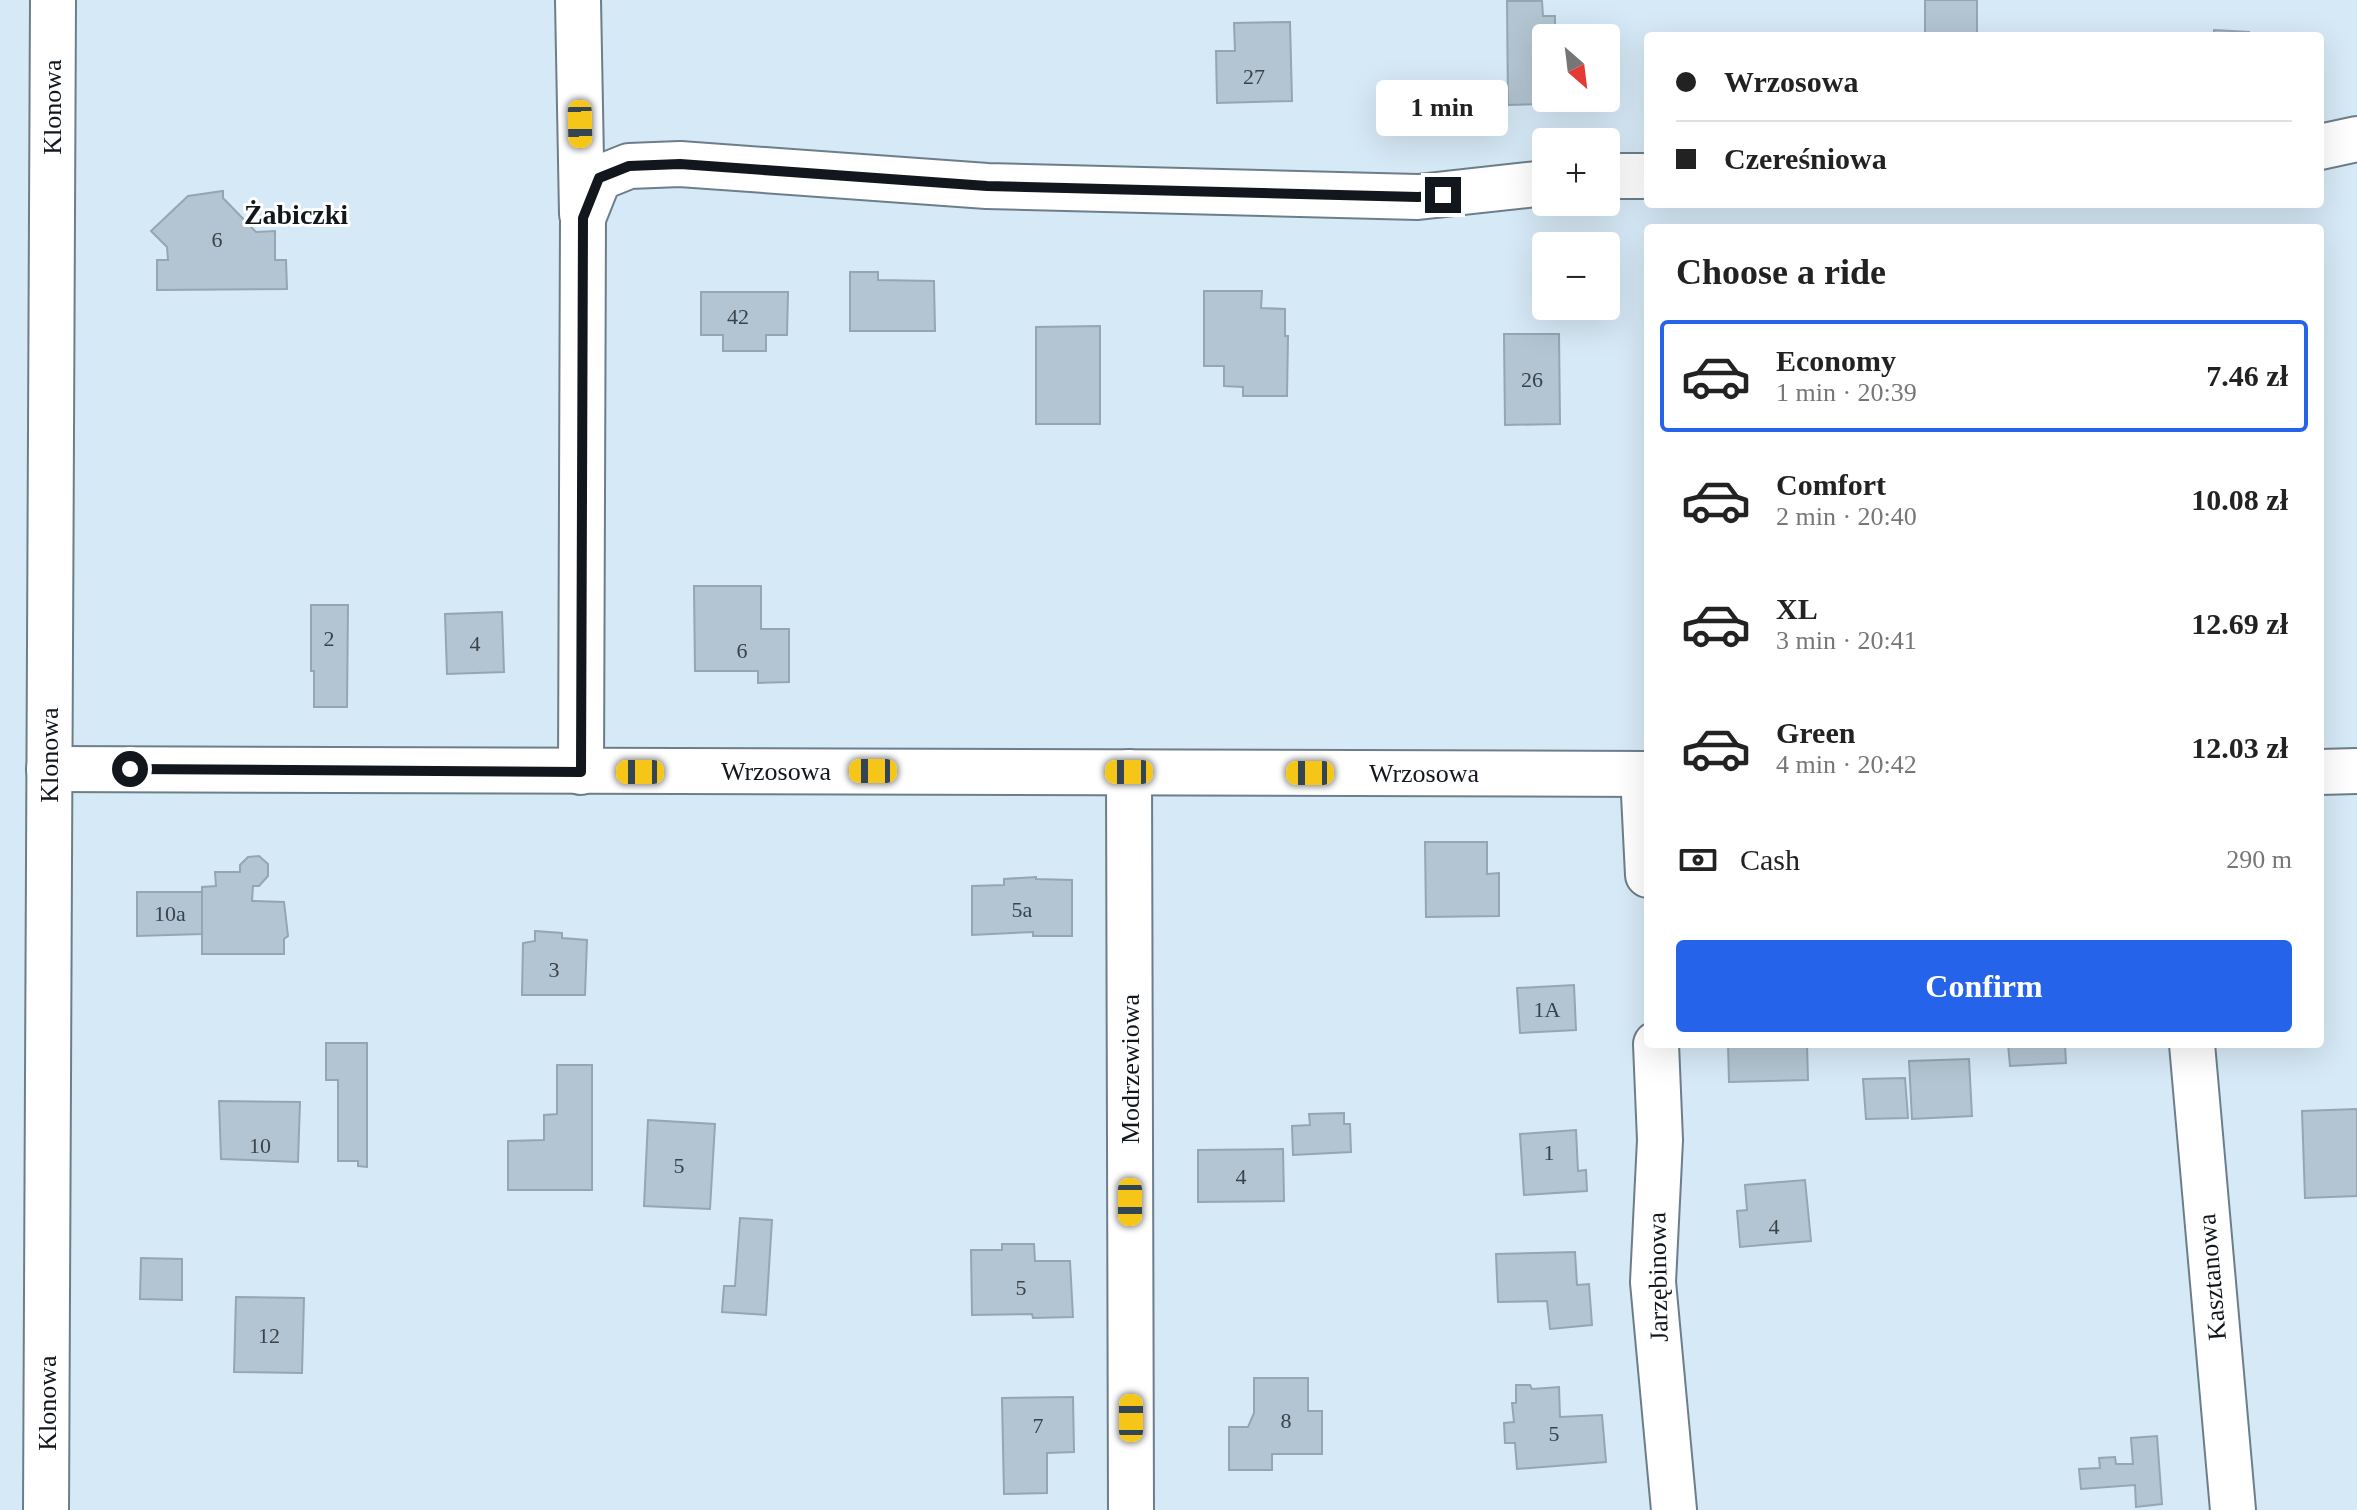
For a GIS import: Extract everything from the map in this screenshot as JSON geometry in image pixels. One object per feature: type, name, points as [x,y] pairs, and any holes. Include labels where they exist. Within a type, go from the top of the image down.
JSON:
[{"type":"street","name":"Klonowa","points":[[46,1510],[53,0]]},
{"type":"street","points":[[578,0],[583,218],[581,772]]},
{"type":"street","points":[[2324,146],[2357,139]]},
{"type":"street","points":[[583,218],[599,178],[629,166],[680,164],[987,186],[1418,197],[1532,185]]},
{"type":"street","points":[[1620,176],[1644,176]]},
{"type":"street","name":"Wrzosowa","points":[[49,769],[1644,774]]},
{"type":"street","points":[[2324,772],[2357,771]]},
{"type":"street","name":"Modrzewiowa","points":[[1129,772],[1131,1510]]},
{"type":"street","name":"Jarzębinowa","points":[[1656,1048],[1660,1140],[1653,1282],[1674,1510]]},
{"type":"street","name":"Kasztanowa","points":[[2192,1048],[2233,1510]]},
{"type":"building","points":[[1925,0],[1977,0],[1977,32],[1925,32]]},
{"type":"building","points":[[1507,1],[1542,1],[1543,16],[1555,16],[1555,24],[1532,24],[1532,104],[1508,105]]},
{"type":"building","points":[[1290,22],[1292,101],[1217,103],[1216,51],[1235,51],[1234,23]]},
{"type":"building","points":[[223,191],[223,198],[256,232],[275,231],[275,260],[286,260],[287,289],[157,290],[157,260],[168,260],[167,247],[151,231],[188,196]]},
{"type":"building","points":[[850,272],[878,272],[878,280],[934,281],[935,331],[850,331]]},
{"type":"building","points":[[1204,291],[1262,291],[1261,308],[1285,309],[1287,396],[1243,396],[1243,387],[1224,386],[1224,366],[1204,366]]},
{"type":"building","points":[[701,292],[788,292],[787,335],[766,335],[766,351],[723,351],[723,335],[701,335]]},
{"type":"building","points":[[1100,326],[1100,424],[1036,424],[1036,327]]},
{"type":"building","points":[[1504,334],[1559,334],[1560,424],[1505,425]]},
{"type":"building","points":[[694,586],[761,586],[761,629],[789,629],[789,682],[758,683],[758,671],[695,671]]},
{"type":"building","points":[[311,605],[348,605],[347,707],[314,707]]},
{"type":"building","points":[[502,612],[504,672],[447,674],[445,614]]},
{"type":"building","points":[[1425,842],[1487,842],[1487,874],[1499,873],[1499,916],[1426,917]]},
{"type":"building","points":[[259,856],[268,864],[268,876],[259,886],[253,886],[252,901],[284,902],[288,936],[284,939],[284,954],[202,954],[202,887],[216,886],[215,872],[240,872],[240,865],[248,857]]},
{"type":"building","points":[[1036,877],[1072,880],[1072,936],[1033,936],[1033,932],[972,935],[972,886],[1004,885],[1004,879]]},
{"type":"building","points":[[137,892],[202,892],[202,934],[137,936]]},
{"type":"building","points":[[535,931],[562,933],[562,938],[587,940],[585,995],[522,995],[523,943],[535,941]]},
{"type":"building","points":[[1574,985],[1576,1030],[1520,1033],[1517,988]]},
{"type":"building","points":[[326,1043],[367,1043],[367,1167],[358,1166],[358,1161],[338,1161],[338,1080],[326,1080]]},
{"type":"building","points":[[1728,1048],[1807,1048],[1808,1080],[1729,1082]]},
{"type":"building","points":[[2008,1048],[2065,1048],[2066,1063],[2010,1066]]},
{"type":"building","points":[[1969,1059],[1972,1116],[1912,1119],[1909,1061]]},
{"type":"building","points":[[557,1065],[592,1065],[592,1190],[508,1190],[508,1141],[544,1140],[544,1115],[557,1114]]},
{"type":"building","points":[[1905,1078],[1908,1118],[1866,1119],[1863,1079]]},
{"type":"building","points":[[219,1101],[300,1102],[298,1162],[221,1159]]},
{"type":"building","points":[[2357,1109],[2357,1196],[2305,1198],[2302,1111]]},
{"type":"building","points":[[1344,1113],[1344,1124],[1350,1124],[1351,1152],[1293,1155],[1292,1126],[1310,1125],[1309,1114]]},
{"type":"building","points":[[648,1120],[715,1124],[710,1209],[644,1206]]},
{"type":"building","points":[[1576,1130],[1578,1171],[1586,1170],[1587,1191],[1524,1195],[1520,1134]]},
{"type":"building","points":[[1283,1149],[1284,1201],[1198,1202],[1198,1150]]},
{"type":"building","points":[[1805,1180],[1811,1241],[1740,1247],[1737,1211],[1747,1210],[1745,1185]]},
{"type":"building","points":[[740,1218],[772,1220],[766,1315],[722,1312],[724,1286],[735,1286]]},
{"type":"building","points":[[1002,1244],[1034,1244],[1035,1261],[1070,1261],[1073,1317],[972,1315],[971,1250],[1002,1250]]},
{"type":"building","points":[[1575,1252],[1577,1285],[1589,1284],[1592,1325],[1550,1329],[1547,1301],[1498,1302],[1496,1254]]},
{"type":"building","points":[[141,1258],[182,1259],[182,1300],[140,1299]]},
{"type":"building","points":[[236,1297],[304,1298],[302,1373],[234,1372]]},
{"type":"building","points":[[1254,1378],[1308,1378],[1308,1411],[1322,1411],[1322,1454],[1272,1454],[1272,1470],[1229,1470],[1229,1427],[1248,1427],[1254,1413]]},
{"type":"building","points":[[1516,1385],[1530,1385],[1532,1389],[1559,1387],[1560,1417],[1602,1415],[1606,1462],[1517,1469],[1515,1443],[1505,1443],[1504,1423],[1514,1422],[1512,1403],[1516,1403]]},
{"type":"building","points":[[1073,1397],[1074,1452],[1047,1453],[1047,1493],[1004,1494],[1002,1398]]},
{"type":"building","points":[[2157,1436],[2162,1504],[2136,1507],[2135,1485],[2081,1489],[2079,1469],[2100,1468],[2099,1458],[2115,1457],[2116,1464],[2133,1464],[2131,1438]]},
{"type":"district","name":"Żabiczki","points":[[296,214]]},
{"type":"route","points":[[130,769],[581,772],[583,218],[599,178],[629,166],[680,164],[987,186],[1418,197],[1443,195]]}]
